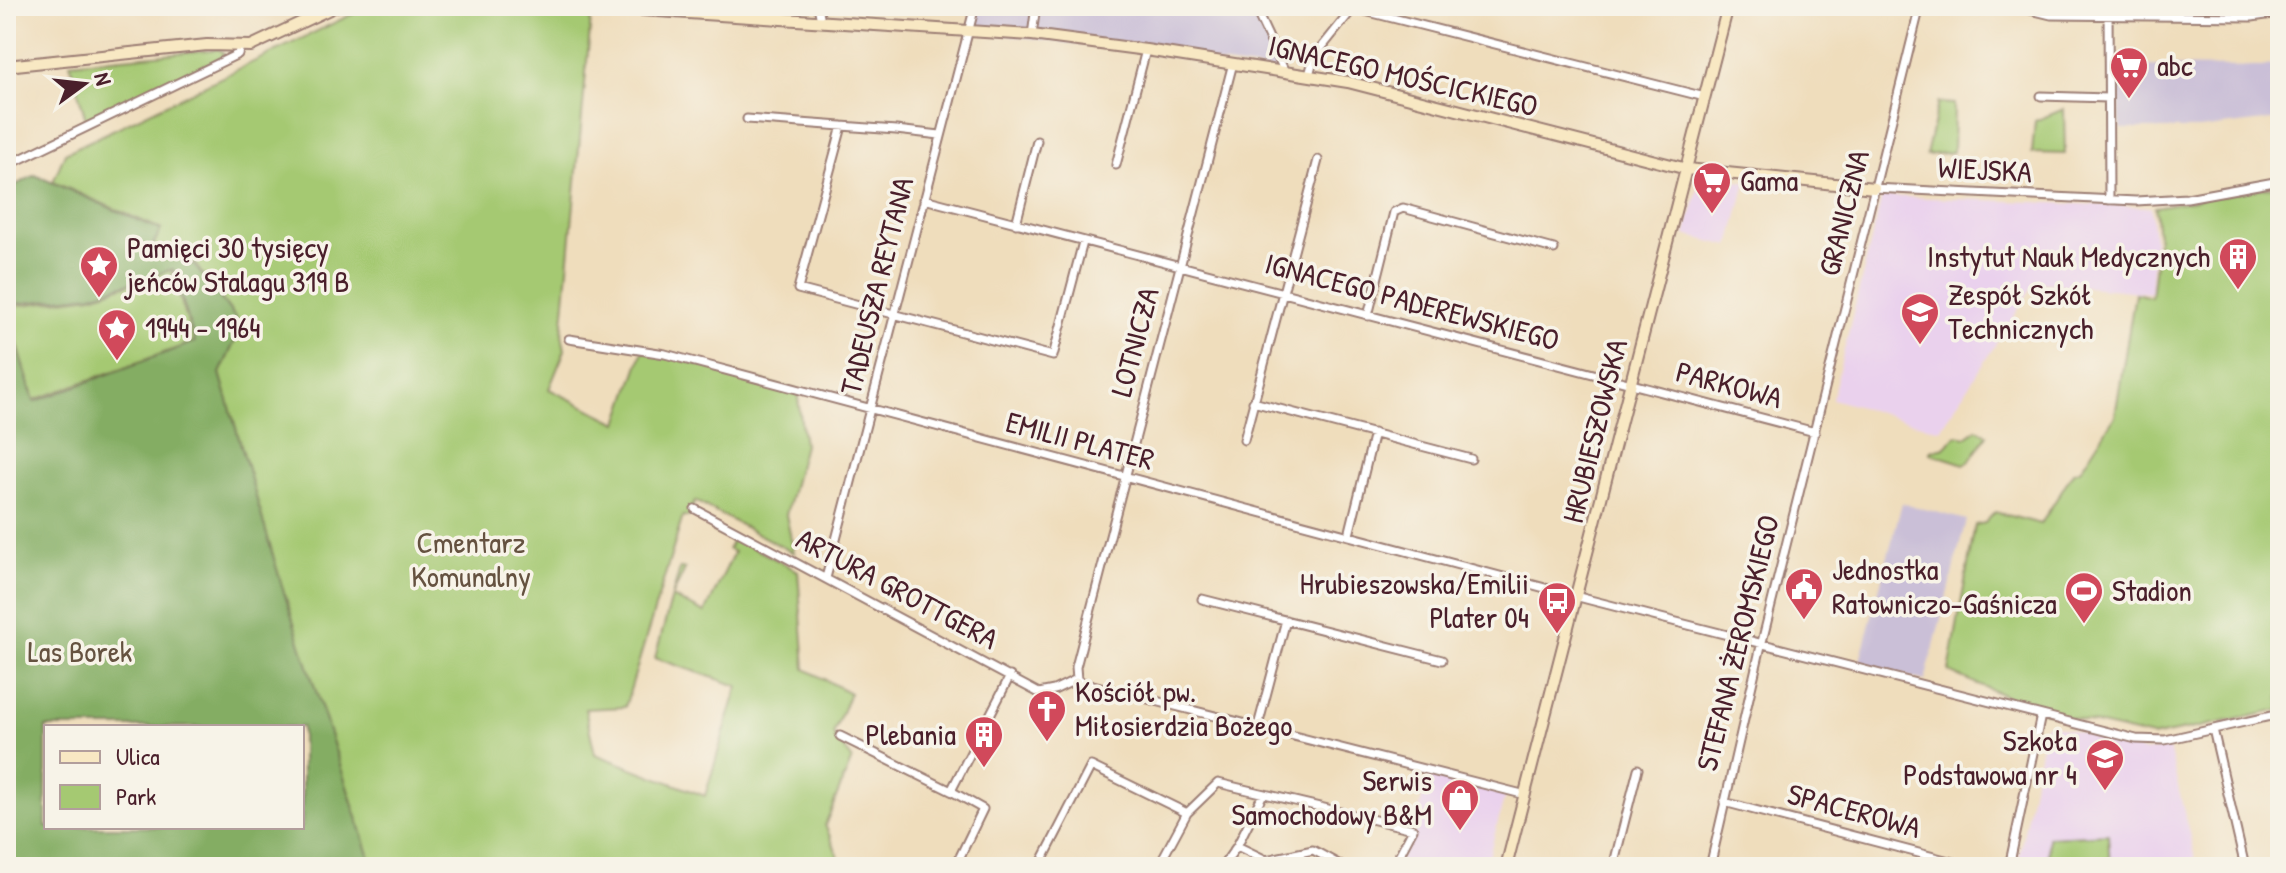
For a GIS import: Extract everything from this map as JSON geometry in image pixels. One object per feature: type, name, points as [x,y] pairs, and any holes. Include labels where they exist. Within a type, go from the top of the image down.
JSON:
[{"type":"street","points":[[6,66],[201,45],[251,46],[336,6]]},
{"type":"street","points":[[590,6],[617,6]]},
{"type":"street","name":"IGNACEGO MOŚCICKIEGO","points":[[629,6],[642,10],[1032,35],[1233,63],[1348,82],[1687,169]]},
{"type":"street","points":[[818,6],[821,21]]},
{"type":"street","name":"TADEUSZA REYTANA","points":[[826,578],[975,6]]},
{"type":"street","points":[[1032,35],[1036,6]]},
{"type":"street","points":[[1254,6],[1285,72]]},
{"type":"street","name":"HRUBIESZOWSKA","points":[[1506,867],[1728,6]]},
{"type":"street","name":"GRANICZNA","points":[[1815,432],[1920,6]]},
{"type":"street","points":[[2014,6],[2051,15],[2252,17],[2280,13]]},
{"type":"street","points":[[2108,6],[2109,200]]},
{"type":"street","points":[[1309,75],[1314,57],[1354,7],[1705,97]]},
{"type":"street","points":[[6,166],[238,54],[240,47]]},
{"type":"street","points":[[1116,165],[1146,50]]},
{"type":"street","name":"LOTNICZA","points":[[1077,679],[1076,667],[1233,63]]},
{"type":"street","points":[[2041,96],[2108,98]]},
{"type":"street","points":[[747,119],[940,135]]},
{"type":"street","points":[[842,126],[798,289],[1053,356],[1083,242]]},
{"type":"street","points":[[1016,224],[1037,141]]},
{"type":"street","points":[[1244,440],[1318,160]]},
{"type":"street","name":"WIEJSKA","points":[[1687,169],[1874,188],[2109,200],[2187,198],[2280,181]]},
{"type":"street","name":"IGNACEGO PADEREWSKIEGO","points":[[924,199],[1631,384]]},
{"type":"street","points":[[1368,316],[1394,212],[1403,208],[1554,249]]},
{"type":"street","name":"EMILII PLATER","points":[[569,339],[665,354],[1578,596],[2152,742],[2280,714]]},
{"type":"street","name":"PARKOWA","points":[[1631,384],[1815,432]]},
{"type":"street","points":[[1253,402],[1471,459]]},
{"type":"street","name":"STEFANA ŻEROMSKIEGO","points":[[1710,867],[1815,432]]},
{"type":"street","points":[[1349,535],[1374,433]]},
{"type":"street","name":"ARTURA GROTTGERA","points":[[695,509],[1039,693],[1077,679]]},
{"type":"street","points":[[1202,599],[1442,660]]},
{"type":"street","points":[[1258,726],[1286,620]]},
{"type":"street","points":[[951,791],[1010,676]]},
{"type":"street","points":[[1077,679],[1526,795]]},
{"type":"street","points":[[2009,867],[2041,715]]},
{"type":"street","points":[[2213,729],[2245,867]]},
{"type":"street","points":[[840,736],[983,809],[955,867]]},
{"type":"street","points":[[1039,867],[1091,766],[1187,813]]},
{"type":"street","points":[[1613,867],[1638,769]]},
{"type":"street","points":[[1158,867],[1187,813],[1218,783],[1413,829],[1393,867]]},
{"type":"street","points":[[1222,867],[1237,846],[1263,794]]},
{"type":"street","name":"SPACEROWA","points":[[1724,802],[1972,867]]},
{"type":"street","points":[[1237,846],[1266,860],[1313,850],[1344,867]]},
{"type":"shaded area","points":[[975,6],[1254,6],[1285,72],[969,30]]},
{"type":"shaded area","points":[[2280,63],[2280,119],[2200,129],[2120,129],[2119,66],[2262,67]]},
{"type":"shaded area","points":[[1701,178],[1746,182],[1730,246],[1685,235]]},
{"type":"shaded area","name":"Zespół Szkół Technicznych","points":[[1882,196],[2151,207],[2154,239],[2150,293],[2036,282],[1940,430],[1832,399]]},
{"type":"shaded area","points":[[1902,503],[1966,520],[1925,681],[1859,664]]},
{"type":"shaded area","name":"Szkoła Podstawowa nr 4","points":[[2045,725],[2127,744],[2143,752],[2169,748],[2197,867],[2017,867]]},
{"type":"shaded area","points":[[1428,775],[1505,795],[1486,867],[1395,867],[1412,837]]},
{"type":"green space","name":"Cmentarz Komunalny","points":[[369,6],[557,6],[591,18],[562,334],[565,350],[549,389],[618,423],[643,350],[797,390],[804,445],[786,515],[794,553],[695,501],[688,517],[683,516],[625,707],[585,709],[595,754],[705,796],[738,686],[655,658],[680,568],[685,569],[672,597],[705,613],[734,552],[728,549],[732,540],[713,531],[715,528],[798,571],[805,669],[850,693],[833,734],[852,759],[825,825],[843,867],[373,867],[281,583],[220,373],[242,326],[195,264],[153,246],[161,229],[53,182],[65,153]]},
{"type":"green space","points":[[219,49],[224,54],[222,57],[86,120],[70,63]]},
{"type":"green space","points":[[1938,103],[1954,104],[1953,152],[1926,155]]},
{"type":"green space","points":[[2064,109],[2065,154],[2032,153],[2035,121]]},
{"type":"green space","name":"Las Borek","points":[[35,175],[161,230],[152,246],[194,265],[242,326],[220,373],[281,583],[373,867],[6,867],[6,309],[34,402],[195,342],[173,269],[92,295],[6,305],[6,190]]},
{"type":"green space","points":[[2280,185],[2280,710],[2152,737],[2041,711],[1949,672],[1975,525],[1985,523],[1995,512],[2041,524],[2073,472],[2080,470],[2115,416],[2135,293],[2151,297],[2158,237],[2155,207]]},
{"type":"green space","points":[[171,270],[194,342],[34,400],[7,307],[93,296]]},
{"type":"green space","points":[[1977,429],[1987,435],[1969,462],[1964,464],[1930,453],[1945,447],[1957,435],[1966,437]]},
{"type":"green space","points":[[2108,834],[2110,867],[2049,867],[2048,837]]},
{"type":"place","name":"abc","points":[[2129,100]]},
{"type":"place","name":"Gama","points":[[1712,215]]},
{"type":"place","name":"Instytut Nauk Medycznych","points":[[2238,291]]},
{"type":"place","name":"Pamięci 30 tysięcy jeńców Stalagu 319 B","points":[[99,299]]},
{"type":"place","name":"Zespół Szkół Technicznych","points":[[1920,346]]},
{"type":"place","name":"1944 - 1964","points":[[117,362]]},
{"type":"place","name":"Jednostka Ratowniczo-Gaśnicza","points":[[1804,621]]},
{"type":"place","name":"Stadion","points":[[2084,625]]},
{"type":"place","name":"Hrubieszowska/Emilii Plater 04","points":[[1557,635]]},
{"type":"place","name":"Kościół pw. Miłosierdzia Bożego","points":[[1047,743]]},
{"type":"place","name":"Plebania","points":[[984,769]]},
{"type":"place","name":"Szkoła Podstawowa nr 4","points":[[2105,792]]},
{"type":"place","name":"Serwis Samochodowy B&M","points":[[1460,832]]}]
